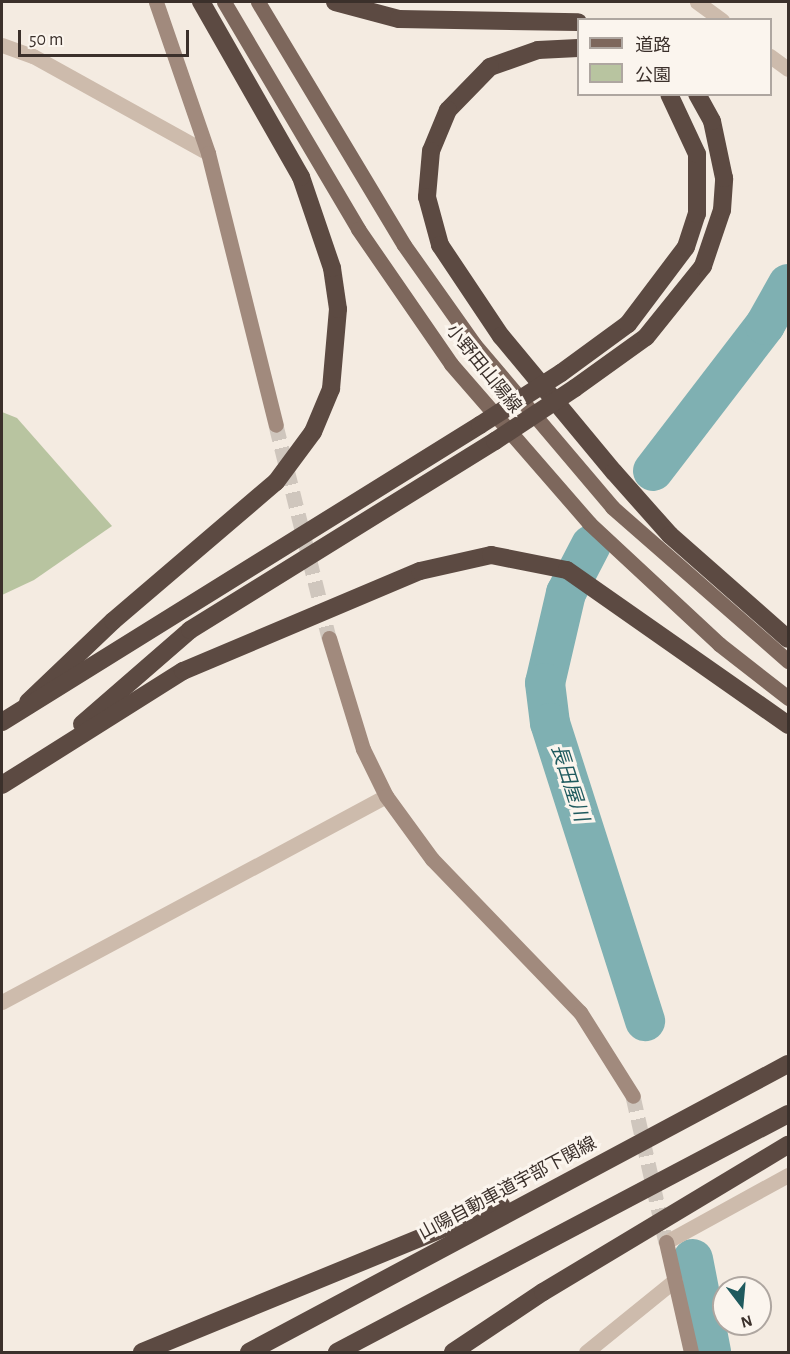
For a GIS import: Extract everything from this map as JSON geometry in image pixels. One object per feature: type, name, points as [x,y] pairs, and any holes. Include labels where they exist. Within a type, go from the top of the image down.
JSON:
[{"type":"highway","points":[[2,722],[28,702],[276,482],[314,432],[331,390],[338,309],[325,248],[301,177],[201,2]]},
{"type":"highway","points":[[335,2],[399,20],[577,22]]},
{"type":"highway","points":[[577,48],[538,50],[490,67],[448,110],[431,151],[427,197],[440,245],[501,336],[614,472],[686,551],[789,639]]},
{"type":"highway","points":[[28,702],[230,584],[561,373],[628,324],[686,247],[698,214],[697,154],[670,96]]},
{"type":"highway","points":[[40,761],[190,630],[495,441],[646,337],[703,266],[722,210],[724,178],[712,121],[698,96]]},
{"type":"highway","points":[[2,785],[183,671],[420,571],[491,555],[567,570],[789,725]]},
{"type":"highway","name":"山陽自動車道宇部下関線","points":[[249,1353],[599,1163],[789,1064]]},
{"type":"highway","points":[[337,1353],[789,1114]]},
{"type":"highway","points":[[453,1353],[543,1292],[789,1145]]},
{"type":"highway","points":[[142,1353],[599,1163]]},
{"type":"main road","name":"小野田山陽線","points":[[224,2],[358,229],[451,364],[590,523],[719,644],[789,698]]},
{"type":"main road","name":"小野田山陽線","points":[[258,2],[398,236],[474,344],[612,507],[670,564],[789,661]]},
{"type":"street","points":[[156,2],[208,153],[276,425]]},
{"type":"street","points":[[698,2],[719,18]]},
{"type":"street","points":[[2,45],[33,56],[208,153]]},
{"type":"street","points":[[772,57],[789,69]]},
{"type":"street","points":[[329,638],[363,749],[386,796],[432,859],[580,1012],[633,1096]]},
{"type":"street","points":[[2,1002],[386,796]]},
{"type":"street","points":[[691,1353],[666,1242],[789,1175]]},
{"type":"street","points":[[586,1353],[675,1280]]},
{"type":"green space","points":[[2,412],[17,418],[112,526],[34,580],[2,595]]},
{"type":"waterway","name":"長田屋川","points":[[653,471],[765,325],[788,284]]},
{"type":"waterway","name":"長田屋川","points":[[591,545],[566,593],[545,683],[550,723],[645,1021]]},
{"type":"waterway","name":"長田屋川","points":[[693,1259],[711,1352]]},
{"type":"tunnel","points":[[276,425],[329,638]]},
{"type":"tunnel","points":[[633,1096],[666,1242]]}]
